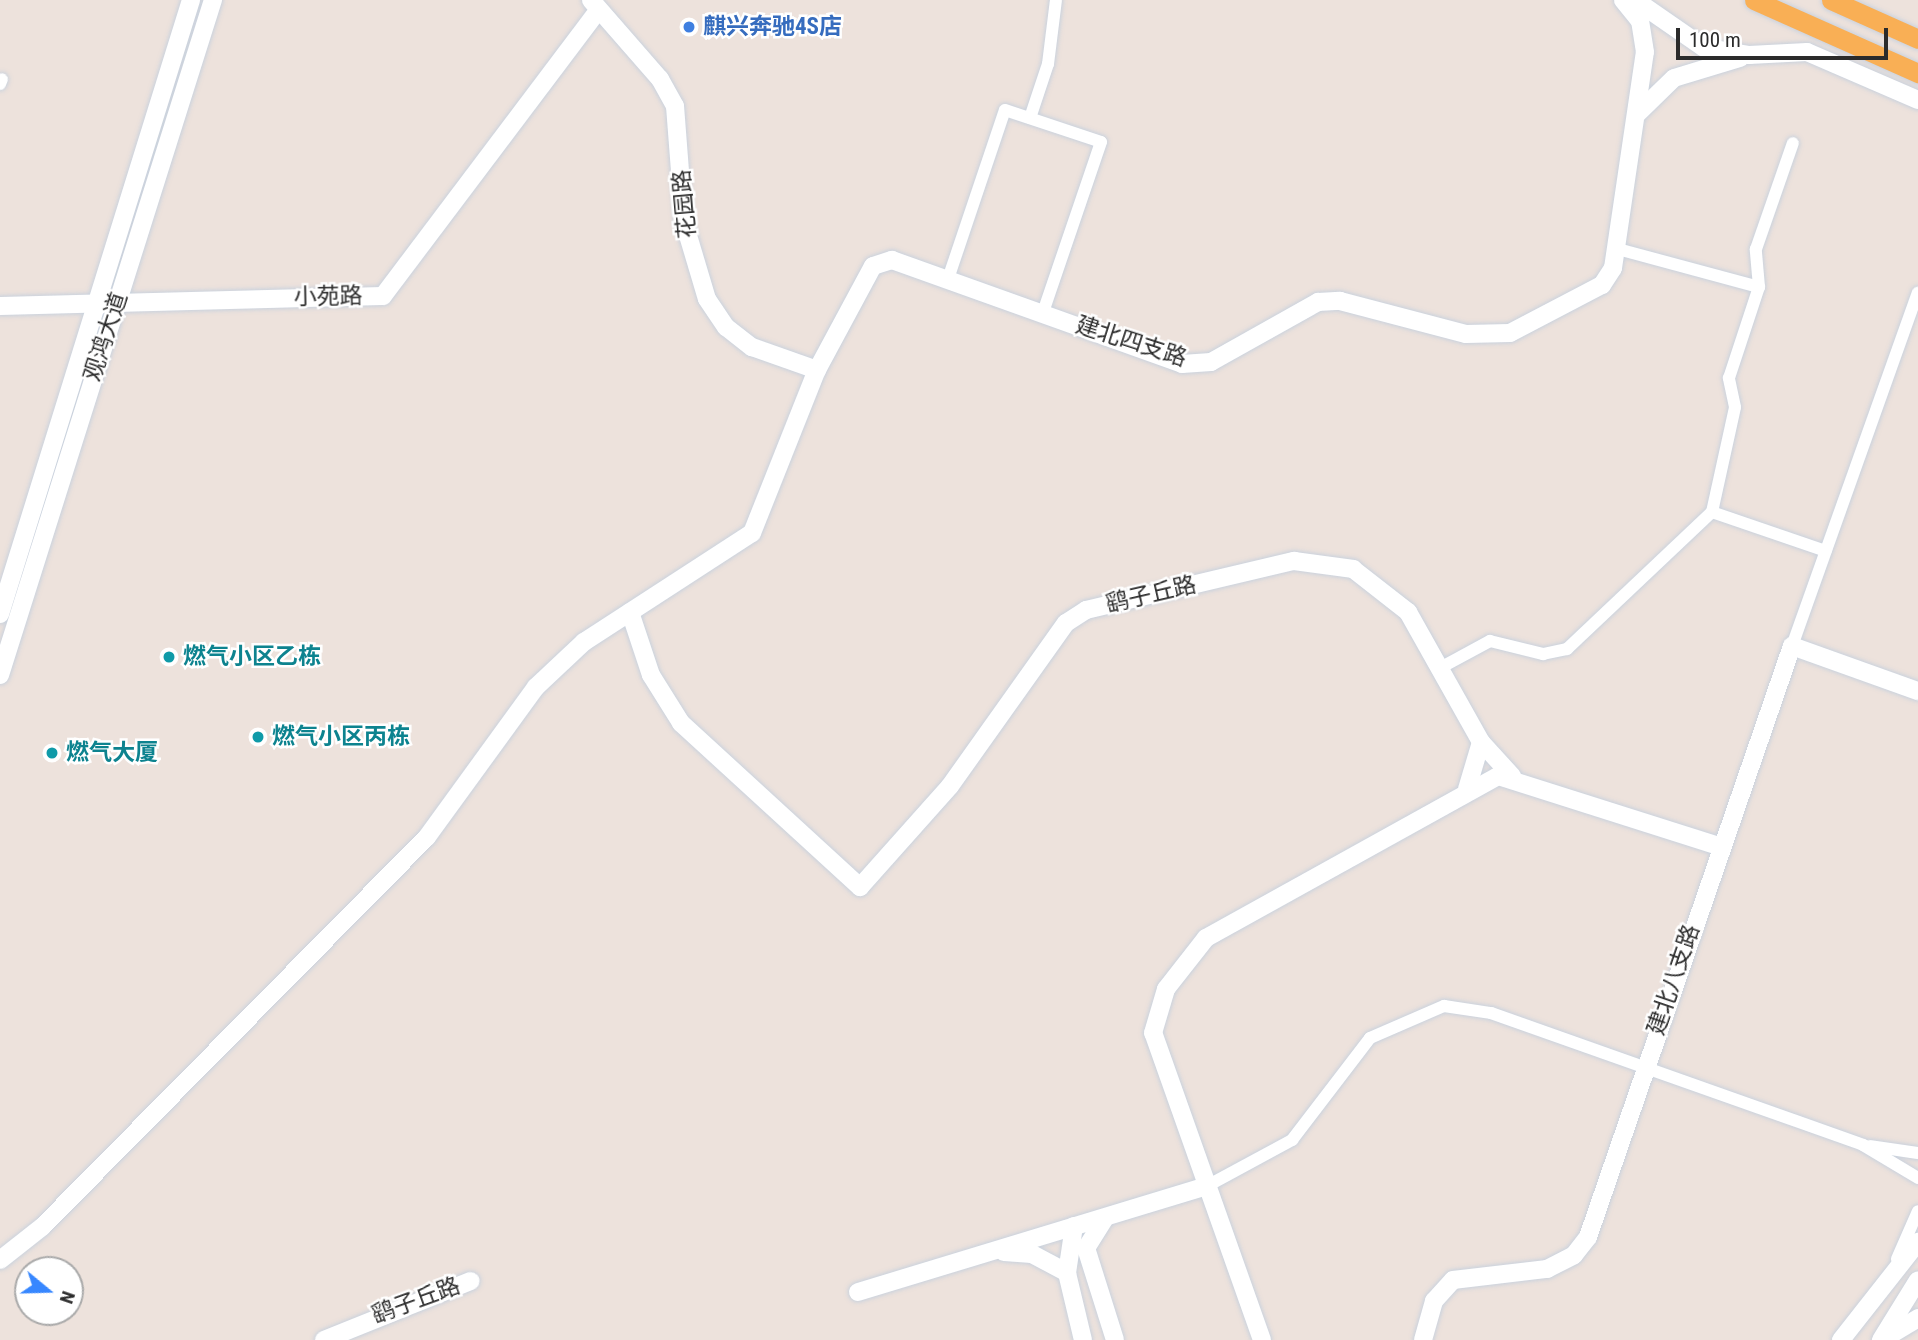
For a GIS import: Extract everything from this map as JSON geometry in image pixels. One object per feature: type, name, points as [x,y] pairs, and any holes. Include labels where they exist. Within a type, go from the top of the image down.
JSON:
[{"type":"main road","points":[[1754,0],[1918,73]]},
{"type":"main road","points":[[1831,0],[1918,39]]},
{"type":"street","name":"观鸿大道","points":[[0,614],[191,0]]},
{"type":"street","name":"观鸿大道","points":[[0,675],[213,0]]},
{"type":"street","points":[[1030,118],[1048,64],[1056,0]]},
{"type":"street","name":"建北四支路","points":[[0,1260],[52,1217],[427,837],[536,687],[584,642],[752,533],[817,370],[873,266],[892,260],[1182,364],[1211,362],[1318,302],[1340,301],[1488,336],[1510,333],[1602,285],[1618,249],[1638,113],[1643,36],[1623,0]]},
{"type":"street","points":[[1635,0],[1703,47],[1749,55],[1807,52],[1918,100]]},
{"type":"street","name":"小苑路","points":[[0,306],[383,296],[594,5]]},
{"type":"street","name":"花园路","points":[[594,5],[660,79],[675,106],[684,222],[707,299],[726,327],[752,347],[817,370]]},
{"type":"street","points":[[1638,113],[1674,78],[1749,55]]},
{"type":"street","points":[[947,279],[1005,110],[1101,142],[1043,312]]},
{"type":"street","points":[[1440,668],[1490,641],[1543,654],[1567,649],[1712,512],[1735,407],[1730,378],[1759,287],[1756,249],[1793,144]]},
{"type":"street","points":[[1618,249],[1759,287]]},
{"type":"street","points":[[1918,293],[1792,646],[1918,691]]},
{"type":"street","points":[[1712,512],[1826,551]]},
{"type":"street","name":"鹞子丘路","points":[[630,612],[652,675],[681,723],[860,887],[950,786],[1066,623],[1086,610],[1294,561],[1325,561],[1353,569],[1408,612],[1481,742],[1512,776]]},
{"type":"street","name":"建北八支路","points":[[1423,1340],[1434,1301],[1453,1280],[1547,1269],[1574,1255],[1588,1237],[1719,846],[1792,646]]},
{"type":"street","points":[[1467,789],[1481,742]]},
{"type":"street","points":[[1262,1340],[1153,1033],[1166,989],[1206,938],[1467,789],[1512,776],[1719,846]]},
{"type":"street","points":[[858,1292],[1208,1186],[1292,1140],[1354,1052],[1424,1009],[1467,1006],[1863,1145],[1918,1153]]},
{"type":"street","points":[[1863,1145],[1918,1178]]},
{"type":"street","points":[[1873,1303],[1918,1211]]},
{"type":"street","points":[[1107,1216],[1086,1248],[1115,1340]]},
{"type":"street","points":[[1074,1226],[1067,1273],[1083,1340]]},
{"type":"street","points":[[1841,1340],[1873,1303],[1918,1242]]},
{"type":"street","points":[[990,1252],[1032,1254],[1067,1273]]},
{"type":"street","points":[[1882,1340],[1918,1280]]},
{"type":"street","name":"鹞子丘路","points":[[324,1340],[471,1281]]},
{"type":"street","points":[[1882,1340],[1918,1318]]},
{"type":"place","name":"麒兴奔驰4S店","points":[[689,27]]},
{"type":"place","name":"燃气小区乙栋","points":[[169,657]]},
{"type":"place","name":"燃气小区丙栋","points":[[258,737]]},
{"type":"place","name":"燃气大厦","points":[[52,753]]}]
